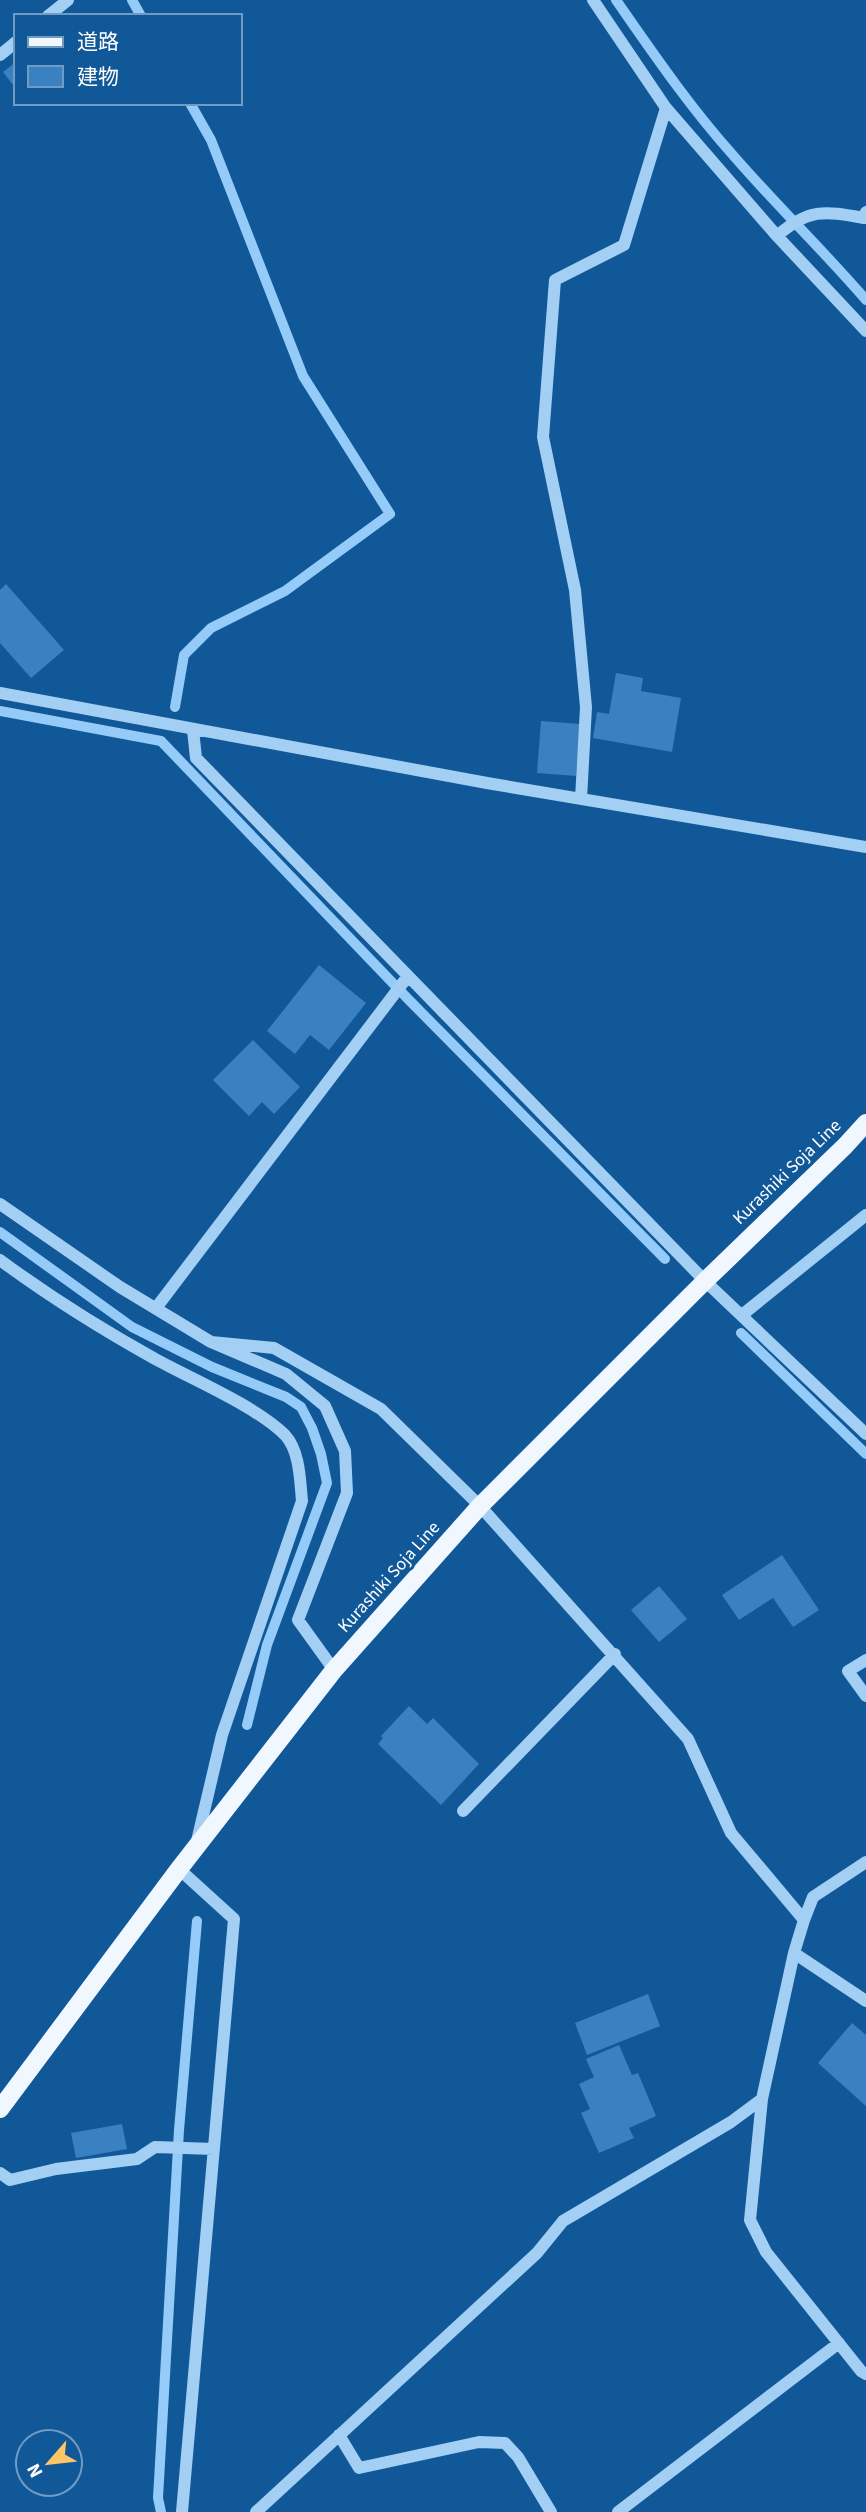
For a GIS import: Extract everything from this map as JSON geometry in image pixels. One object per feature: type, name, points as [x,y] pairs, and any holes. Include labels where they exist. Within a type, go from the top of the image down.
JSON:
[{"type":"main road","name":"Kurashiki Soja Line","points":[[0,2109],[179,1869],[334,1670],[481,1506],[866,1123]]},
{"type":"street","points":[[50,14],[68,0]]},
{"type":"street","points":[[593,0],[666,108],[866,331]]},
{"type":"street","points":[[0,55],[14,44]]},
{"type":"street","points":[[581,799],[586,707],[575,590],[543,437],[555,280],[624,245],[666,108]]},
{"type":"street","points":[[779,233],[811,214],[833,213],[864,218],[866,212]]},
{"type":"street","points":[[0,693],[581,799],[866,847]]},
{"type":"street","points":[[193,730],[196,758],[405,980],[705,1281],[866,1434]]},
{"type":"street","points":[[156,1308],[405,980]]},
{"type":"street","points":[[0,1204],[156,1308],[211,1342],[286,1374],[326,1406],[345,1451],[347,1493],[298,1620],[334,1670]]},
{"type":"street","points":[[742,1315],[866,1215]]},
{"type":"street","points":[[0,1260],[64,1305],[143,1352],[261,1416],[287,1437],[299,1467],[302,1501],[222,1735],[195,1848]]},
{"type":"street","points":[[211,1342],[274,1348],[382,1409],[481,1506],[688,1739],[731,1833],[804,1920]]},
{"type":"street","points":[[463,1811],[615,1654]]},
{"type":"street","points":[[866,1660],[848,1671],[866,1696]]},
{"type":"street","points":[[866,1862],[813,1897],[804,1920],[794,1953],[762,2099],[750,2220],[766,2252],[866,2374]]},
{"type":"street","points":[[179,1869],[234,1919],[183,2512]]},
{"type":"street","points":[[794,1953],[866,2001]]},
{"type":"street","points":[[256,2512],[537,2253],[563,2221],[731,2122],[762,2099]]},
{"type":"street","points":[[0,2173],[10,2180],[56,2169],[137,2159],[155,2147],[214,2149]]},
{"type":"street","points":[[618,2512],[839,2343]]},
{"type":"street","points":[[339,2435],[359,2468],[480,2442],[505,2443],[518,2457],[551,2512]]},
{"type":"building","points":[[14,64],[14,86],[3,72]]},
{"type":"building","points":[[6,584],[64,650],[31,678],[0,643],[0,590]]},
{"type":"building","points":[[616,673],[643,678],[641,691],[681,698],[672,752],[593,738],[597,712],[609,714]]},
{"type":"building","points":[[541,721],[580,724],[576,776],[537,773]]},
{"type":"building","points":[[319,965],[366,1003],[329,1050],[310,1035],[295,1054],[267,1031]]},
{"type":"building","points":[[253,1040],[300,1087],[274,1114],[262,1102],[249,1116],[213,1080]]},
{"type":"building","points":[[782,1555],[819,1610],[793,1627],[773,1598],[739,1620],[722,1595]]},
{"type":"building","points":[[659,1586],[687,1619],[659,1642],[631,1610]]},
{"type":"building","points":[[409,1706],[427,1724],[433,1718],[479,1764],[441,1805],[378,1744],[383,1738],[381,1736]]},
{"type":"building","points":[[648,1994],[660,2026],[587,2055],[575,2023]]},
{"type":"building","points":[[852,2023],[866,2035],[866,2106],[818,2063]]},
{"type":"building","points":[[619,2045],[632,2075],[638,2073],[656,2116],[629,2128],[634,2138],[599,2153],[581,2113],[590,2109],[579,2084],[594,2077],[586,2059]]},
{"type":"building","points":[[122,2124],[127,2149],[76,2158],[71,2133]]},
{"type":"waterway","points":[[132,0],[140,14]]},
{"type":"waterway","points":[[616,0],[716,136],[866,300]]},
{"type":"waterway","points":[[175,707],[184,655],[211,628],[285,591],[390,514],[303,376],[211,140],[191,105]]},
{"type":"waterway","points":[[0,711],[161,741],[409,1000],[665,1259]]},
{"type":"waterway","points":[[0,1232],[132,1327],[212,1367],[286,1397],[301,1407],[312,1428],[327,1483],[267,1645],[247,1725]]},
{"type":"waterway","points":[[741,1333],[866,1454]]},
{"type":"waterway","points":[[161,2512],[158,2498],[179,2130],[197,1921]]}]
